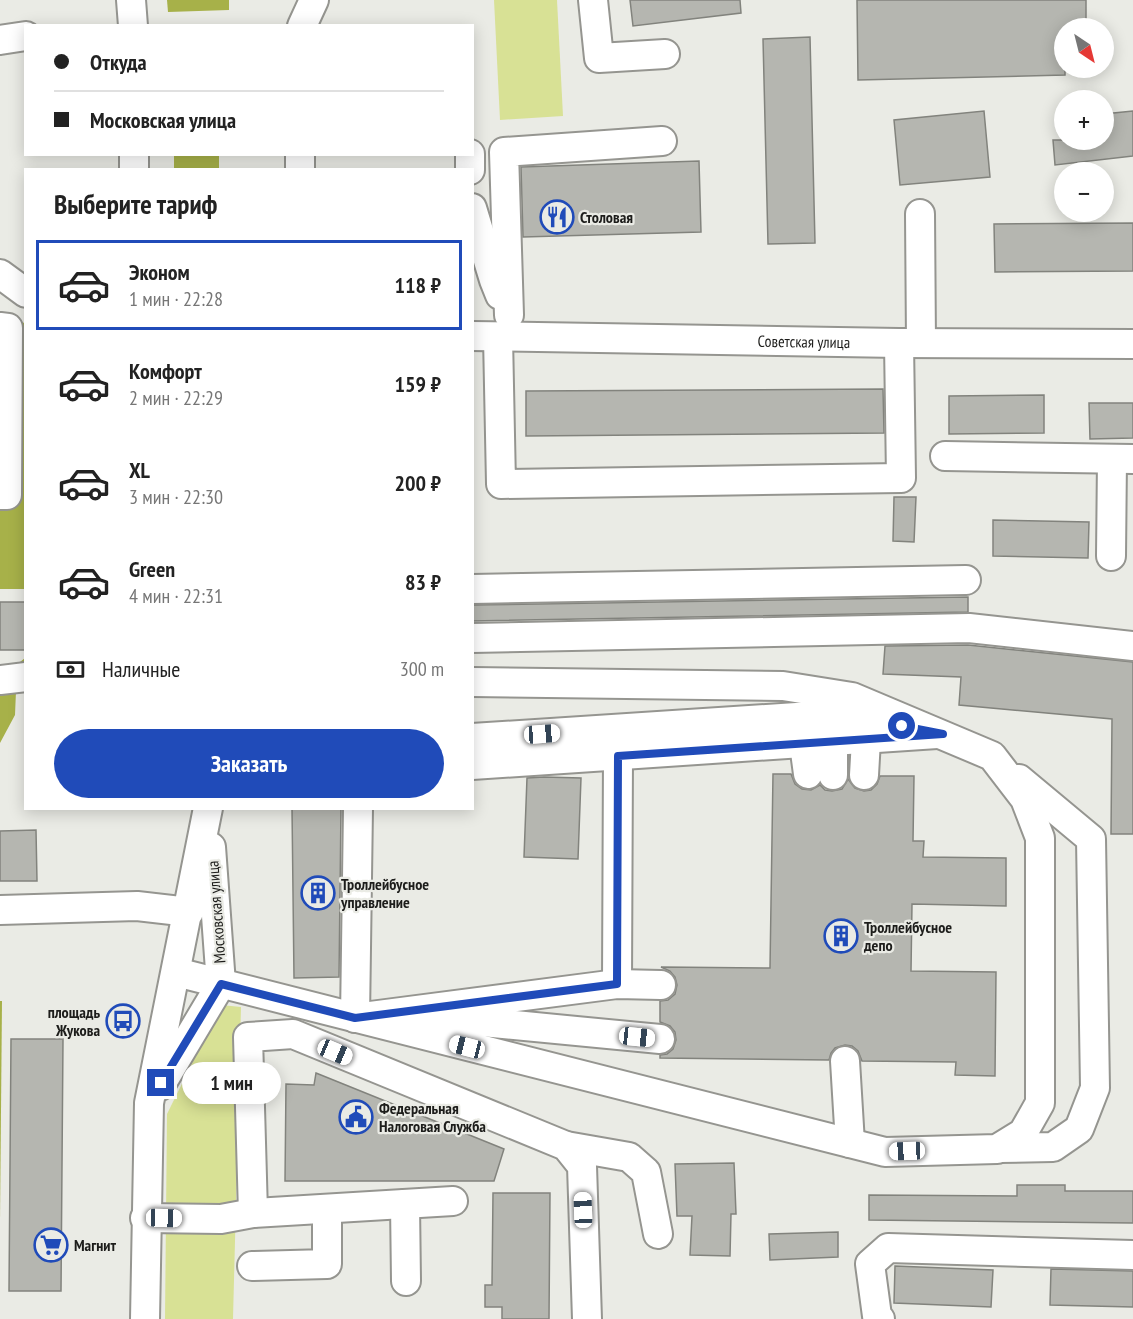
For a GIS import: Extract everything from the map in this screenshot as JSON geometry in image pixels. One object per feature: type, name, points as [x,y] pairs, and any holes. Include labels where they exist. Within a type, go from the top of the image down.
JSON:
[{"type":"street","points":[[132,0],[133,24]]},
{"type":"street","points":[[303,24],[314,0]]},
{"type":"street","points":[[594,0],[599,58],[665,54]]},
{"type":"street","points":[[0,40],[24,36]]},
{"type":"street","points":[[497,331],[504,152],[662,141]]},
{"type":"street","points":[[474,215],[494,280],[501,484],[901,478],[920,214]]},
{"type":"street","points":[[0,274],[24,292]]},
{"type":"street","points":[[0,495],[7,495],[4,328]]},
{"type":"street","name":"Советская улица","points":[[497,331],[910,343],[1133,344]]},
{"type":"street","points":[[945,456],[1122,459],[1111,556]]},
{"type":"street","points":[[474,589],[966,580]]},
{"type":"street","points":[[474,638],[969,628],[1133,646]]},
{"type":"street","points":[[0,680],[24,677]]},
{"type":"street","points":[[176,972],[885,1152],[1053,1147],[1079,1129],[1095,1088],[1091,839],[992,756],[852,697],[783,686],[474,682]]},
{"type":"street","points":[[474,695],[783,686]]},
{"type":"street","points":[[474,738],[842,714],[943,734]]},
{"type":"street","points":[[474,765],[943,734]]},
{"type":"street","points":[[864,776],[866,740]]},
{"type":"street","points":[[804,744],[820,775],[833,742]]},
{"type":"street","points":[[617,984],[618,756]]},
{"type":"street","points":[[992,756],[1025,799],[1040,838],[1040,1103],[1023,1133],[997,1149]]},
{"type":"street","name":"Московская улица","points":[[145,1319],[149,1103],[208,810]]},
{"type":"street","name":"Московская улица","points":[[149,1103],[221,984],[208,810]]},
{"type":"street","points":[[355,1018],[358,810]]},
{"type":"street","points":[[0,910],[137,906],[187,922],[208,923],[218,940]]},
{"type":"street","points":[[355,1018],[617,984],[660,1012]]},
{"type":"street","points":[[410,1011],[616,1000],[660,1012]]},
{"type":"street","points":[[410,1011],[660,1012]]},
{"type":"street","points":[[253,1213],[248,1037],[293,1035],[566,1146],[629,1157],[646,1172],[658,1234]]},
{"type":"street","points":[[845,1060],[850,1143]]},
{"type":"street","points":[[566,1146],[582,1166],[587,1319]]},
{"type":"street","points":[[146,1218],[221,1219],[253,1213],[453,1201]]},
{"type":"street","points":[[405,1204],[406,1281]]},
{"type":"street","points":[[252,1266],[327,1264],[327,1209]]},
{"type":"street","points":[[880,1319],[877,1316],[870,1264],[888,1248],[1133,1255]]},
{"type":"green space","points":[[167,0],[229,0],[229,10],[168,12]]},
{"type":"green space","points":[[494,0],[557,0],[563,116],[500,120]]},
{"type":"green space","points":[[174,156],[219,156],[219,168],[174,168]]},
{"type":"green space","points":[[0,320],[24,323],[24,589],[0,589]]},
{"type":"green space","points":[[24,659],[24,679],[16,691],[15,715],[0,743],[0,670],[10,670]]},
{"type":"green space","points":[[0,1001],[2,1001],[0,1221]]},
{"type":"green space","points":[[221,1005],[241,1007],[233,1319],[165,1319],[167,1114]]},
{"type":"building","points":[[630,0],[740,0],[741,13],[633,26]]},
{"type":"building","points":[[857,0],[1086,0],[1086,18],[1054,18],[1054,75],[858,80]]},
{"type":"building","points":[[810,37],[815,243],[768,244],[763,39]]},
{"type":"building","points":[[984,111],[990,177],[900,185],[894,120]]},
{"type":"building","points":[[1133,111],[1133,156],[1081,162],[1055,162],[1053,140],[1054,150],[1114,150],[1114,113]]},
{"type":"building","points":[[699,161],[701,232],[523,237],[521,167]]},
{"type":"building","points":[[1133,223],[1133,271],[995,272],[994,224]]},
{"type":"building","points":[[883,389],[884,433],[526,436],[526,391]]},
{"type":"building","points":[[1044,395],[1044,433],[949,434],[949,396]]},
{"type":"building","points":[[1089,403],[1133,403],[1133,438],[1090,439]]},
{"type":"building","points":[[894,497],[916,497],[914,542],[893,541]]},
{"type":"building","points":[[993,520],[1089,522],[1088,558],[993,556]]},
{"type":"building","points":[[968,597],[968,612],[474,621],[474,605]]},
{"type":"building","points":[[0,602],[24,602],[24,650],[0,650]]},
{"type":"building","points":[[968,645],[1133,662],[1133,834],[1111,834],[1112,719],[959,705],[961,677],[883,674],[885,646]]},
{"type":"building","name":"Троллейбусное депо","points":[[773,774],[791,774],[795,784],[802,789],[811,790],[820,785],[825,790],[832,791],[842,789],[848,779],[855,788],[864,791],[871,790],[877,784],[880,776],[914,776],[913,841],[924,841],[923,857],[1006,858],[1006,906],[912,904],[911,971],[996,972],[995,1076],[955,1075],[956,1062],[862,1061],[858,1051],[852,1046],[845,1045],[835,1048],[829,1060],[660,1058],[660,1055],[667,1054],[673,1049],[676,1040],[675,1032],[670,1026],[660,1022],[660,1001],[668,1000],[675,994],[677,985],[670,971],[661,967],[770,968]]},
{"type":"building","points":[[527,778],[581,778],[578,859],[524,857]]},
{"type":"building","name":"Троллейбусное управление","points":[[292,810],[341,810],[339,977],[294,978]]},
{"type":"building","points":[[36,830],[37,881],[0,881],[0,831]]},
{"type":"building","points":[[11,1039],[63,1039],[61,1291],[9,1291]]},
{"type":"building","name":"Федеральная Налоговая Служба","points":[[316,1073],[504,1149],[494,1181],[285,1181],[286,1084],[314,1085]]},
{"type":"building","points":[[734,1163],[736,1214],[731,1214],[730,1256],[690,1255],[692,1216],[677,1216],[675,1164]]},
{"type":"building","points":[[1017,1185],[1065,1185],[1065,1191],[1133,1191],[1133,1223],[869,1220],[869,1195],[1017,1196]]},
{"type":"building","points":[[493,1193],[550,1193],[549,1319],[502,1319],[502,1307],[485,1307],[485,1285],[492,1285]]},
{"type":"building","points":[[838,1232],[838,1257],[770,1260],[769,1234]]},
{"type":"building","points":[[895,1266],[993,1270],[991,1307],[894,1303]]},
{"type":"building","points":[[1051,1269],[1133,1271],[1133,1307],[1050,1305]]},
{"type":"place","name":"Столовая","points":[[557,217]]},
{"type":"place","name":"Троллейбусное управление","points":[[318,893]]},
{"type":"place","name":"Троллейбусное депо","points":[[841,936]]},
{"type":"place","name":"площадь Жукова","points":[[123,1021]]},
{"type":"place","name":"Федеральная Налоговая Служба","points":[[356,1117]]},
{"type":"place","name":"Магнит","points":[[51,1245]]},
{"type":"route","points":[[161,1083],[221,984],[355,1018],[617,984],[618,756],[943,734],[902,726]]}]
